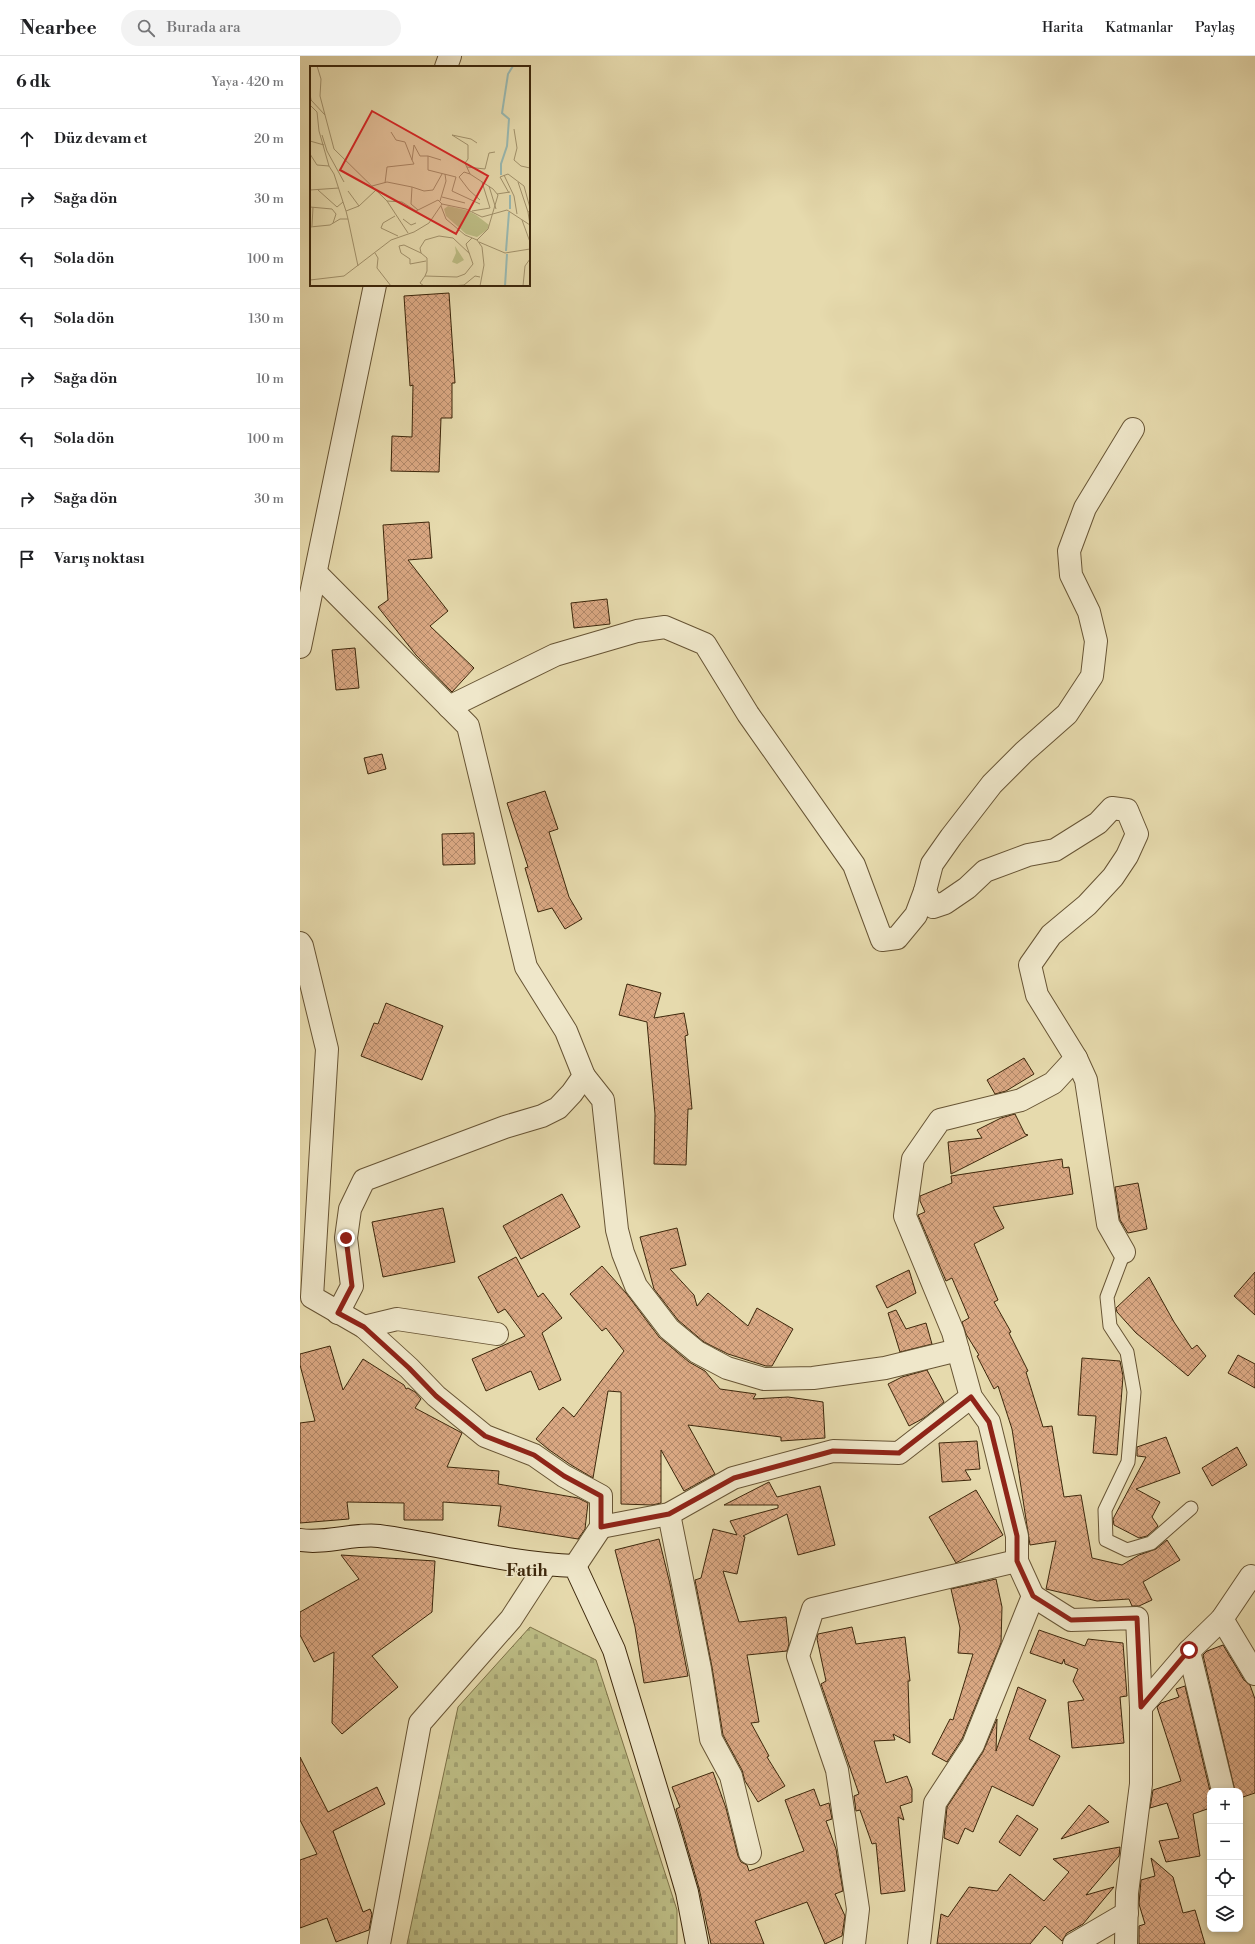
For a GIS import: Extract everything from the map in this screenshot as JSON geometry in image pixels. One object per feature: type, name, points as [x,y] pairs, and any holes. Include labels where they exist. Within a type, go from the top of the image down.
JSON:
[{"type":"street","points":[[446,66],[450,56]]},
{"type":"street","points":[[300,645],[375,286]]},
{"type":"street","points":[[449,707],[555,655],[637,631],[665,627],[705,644],[748,714],[854,865],[882,940],[897,938],[916,915],[925,891],[932,864],[951,837],[992,784],[1024,752],[1067,714],[1092,676],[1096,641],[1089,612],[1071,575],[1069,551],[1085,508],[1133,429]]},
{"type":"street","points":[[316,573],[468,726],[526,967],[566,1031],[584,1076],[603,1100],[617,1230],[623,1254],[636,1286],[670,1329],[697,1352],[727,1368],[764,1379],[813,1378],[885,1368],[958,1350]]},
{"type":"street","points":[[925,891],[934,906],[945,903],[967,888],[985,871],[1028,856],[1055,850],[1098,823],[1112,808],[1127,810],[1137,834],[1124,861],[1113,877],[1087,905],[1051,935],[1030,965],[1037,995],[1076,1058],[1086,1080],[1108,1224],[1124,1252]]},
{"type":"street","points":[[300,943],[328,1049],[312,1297],[364,1327],[409,1368],[436,1396],[485,1436],[534,1455],[564,1476],[601,1496],[601,1527],[575,1566]]},
{"type":"street","points":[[1076,1058],[1053,1083],[1021,1100],[940,1120],[913,1159],[905,1216],[953,1332],[971,1397],[989,1422],[1017,1536],[1017,1561],[1033,1596],[1071,1620],[1137,1618],[1141,1707],[1140,1784],[1127,1893],[1126,1944]]},
{"type":"street","points":[[338,1313],[352,1286],[346,1238],[350,1209],[364,1180],[505,1127],[542,1116],[558,1108],[572,1093],[584,1076]]},
{"type":"street","points":[[364,1327],[396,1319],[497,1334]]},
{"type":"street","points":[[601,1527],[669,1514],[734,1478],[833,1451],[899,1453],[971,1397]]},
{"type":"street","points":[[669,1514],[700,1669],[711,1739],[731,1776],[750,1854]]},
{"type":"street","points":[[300,1540],[312,1542],[377,1536],[546,1565],[575,1566]]},
{"type":"street","points":[[854,1944],[858,1909],[837,1770],[798,1656],[814,1609],[1017,1561]]},
{"type":"street","points":[[379,1944],[420,1723],[511,1618],[546,1565]]},
{"type":"street","points":[[575,1566],[614,1650],[687,1892],[697,1944]]},
{"type":"street","points":[[1141,1707],[1189,1650],[1222,1619],[1251,1576],[1255,1578]]},
{"type":"street","points":[[920,1944],[935,1804],[974,1745],[1033,1596]]},
{"type":"street","points":[[1222,1619],[1255,1674]]},
{"type":"street","points":[[1189,1650],[1222,1788]]},
{"type":"street","points":[[1074,1944],[1127,1912]]},
{"type":"lane","points":[[1124,1252],[1107,1297],[1110,1326],[1127,1352],[1134,1392],[1128,1462],[1105,1510],[1106,1540],[1127,1550],[1151,1543],[1191,1508]]},
{"type":"green space","points":[[530,1627],[596,1660],[677,1910],[677,1944],[407,1944],[458,1707]]},
{"type":"building","points":[[449,293],[455,383],[452,383],[452,418],[441,418],[439,472],[391,471],[392,436],[412,437],[413,385],[410,386],[404,296]]},
{"type":"building","points":[[429,522],[432,558],[408,560],[448,611],[430,626],[474,668],[452,692],[416,655],[378,607],[388,600],[383,525]]},
{"type":"building","points":[[607,599],[610,624],[574,628],[571,603]]},
{"type":"building","points":[[355,648],[359,688],[336,690],[332,650]]},
{"type":"building","points":[[382,754],[386,769],[368,774],[364,758]]},
{"type":"building","points":[[545,791],[558,829],[549,832],[569,897],[582,919],[565,929],[552,908],[538,912],[525,868],[528,867],[507,803]]},
{"type":"building","points":[[474,833],[475,864],[443,865],[442,834]]},
{"type":"building","points":[[627,984],[661,993],[654,1018],[684,1013],[688,1035],[685,1036],[692,1109],[688,1109],[686,1165],[654,1164],[655,1114],[647,1022],[619,1015]]},
{"type":"building","points":[[386,1003],[443,1026],[422,1080],[361,1056],[374,1023],[378,1024]]},
{"type":"building","points":[[1024,1058],[1034,1074],[1006,1091],[995,1094],[987,1080]]},
{"type":"building","points":[[1015,1114],[1025,1134],[1028,1135],[951,1174],[948,1142],[982,1138],[977,1130],[1001,1118]]},
{"type":"building","points":[[1062,1159],[1063,1168],[1069,1167],[1073,1194],[993,1207],[1004,1228],[974,1244],[998,1300],[994,1302],[1011,1332],[1009,1333],[1028,1371],[1026,1372],[1043,1427],[1052,1426],[1064,1497],[1081,1495],[1092,1558],[1122,1565],[1139,1555],[1156,1549],[1167,1540],[1180,1560],[1143,1582],[1152,1600],[1139,1606],[1132,1606],[1129,1599],[1097,1601],[1046,1589],[1056,1541],[1030,1545],[1012,1429],[998,1386],[994,1389],[977,1356],[979,1355],[966,1334],[962,1322],[969,1318],[952,1278],[946,1281],[918,1215],[925,1212],[920,1201],[920,1196],[952,1183],[951,1176]]},
{"type":"building","points":[[1138,1183],[1147,1229],[1128,1233],[1120,1220],[1115,1187]]},
{"type":"building","points":[[562,1194],[580,1227],[521,1259],[503,1226]]},
{"type":"building","points":[[443,1208],[455,1262],[383,1277],[372,1222]]},
{"type":"building","points":[[677,1228],[686,1265],[670,1269],[694,1295],[697,1306],[708,1293],[748,1326],[757,1308],[793,1329],[772,1366],[766,1366],[728,1354],[704,1342],[678,1320],[654,1289],[640,1237]]},
{"type":"building","points":[[516,1257],[538,1297],[543,1293],[562,1318],[542,1333],[561,1380],[539,1390],[531,1371],[486,1391],[472,1359],[525,1336],[505,1309],[498,1313],[478,1277]]},
{"type":"building","points":[[602,1266],[626,1293],[659,1337],[689,1362],[705,1371],[720,1389],[756,1394],[753,1399],[788,1397],[823,1402],[825,1438],[781,1441],[781,1437],[688,1425],[715,1474],[684,1491],[661,1450],[661,1503],[652,1505],[621,1504],[621,1392],[608,1391],[593,1478],[548,1449],[536,1439],[563,1407],[574,1417],[624,1351],[606,1328],[602,1331],[570,1294]]},
{"type":"building","points":[[909,1270],[916,1293],[887,1308],[876,1286]]},
{"type":"building","points":[[1255,1272],[1255,1315],[1234,1296]]},
{"type":"building","points":[[1149,1277],[1174,1322],[1192,1349],[1197,1345],[1206,1356],[1188,1376],[1136,1333],[1117,1312],[1116,1308]]},
{"type":"building","points":[[896,1310],[906,1329],[926,1323],[932,1344],[900,1352],[888,1313]]},
{"type":"building","points":[[330,1346],[343,1390],[363,1359],[404,1385],[406,1389],[408,1388],[415,1392],[421,1399],[415,1408],[462,1433],[447,1467],[499,1471],[498,1484],[578,1498],[588,1503],[585,1529],[578,1539],[498,1526],[501,1506],[443,1502],[443,1520],[404,1520],[404,1503],[347,1502],[349,1519],[300,1523],[300,1423],[315,1421],[300,1365],[300,1354]]},
{"type":"building","points":[[1238,1355],[1255,1364],[1255,1388],[1228,1373]]},
{"type":"building","points":[[1082,1358],[1120,1361],[1123,1376],[1117,1455],[1093,1453],[1096,1416],[1078,1415]]},
{"type":"building","points":[[927,1370],[944,1402],[924,1418],[909,1426],[888,1384],[902,1377]]},
{"type":"building","points":[[1166,1437],[1180,1473],[1136,1489],[1160,1502],[1152,1517],[1158,1526],[1147,1536],[1139,1538],[1114,1525],[1113,1519],[1146,1457],[1137,1456],[1137,1447]]},
{"type":"building","points":[[977,1441],[980,1469],[965,1470],[971,1480],[942,1482],[939,1443]]},
{"type":"building","points":[[1237,1447],[1247,1465],[1212,1486],[1202,1468]]},
{"type":"building","points":[[769,1482],[777,1497],[820,1486],[835,1545],[798,1555],[787,1514],[743,1536],[745,1537],[737,1574],[723,1571],[739,1622],[786,1617],[789,1644],[787,1651],[747,1655],[759,1722],[751,1723],[769,1756],[767,1757],[785,1786],[758,1802],[745,1781],[742,1770],[723,1735],[712,1667],[695,1580],[701,1578],[713,1529],[737,1535],[730,1521],[778,1508],[778,1505],[724,1505]]},
{"type":"building","points":[[976,1490],[1003,1535],[956,1563],[929,1517]]},
{"type":"building","points":[[659,1539],[670,1584],[688,1676],[644,1683],[635,1627],[615,1550]]},
{"type":"building","points":[[341,1555],[435,1561],[432,1612],[372,1656],[398,1687],[342,1734],[332,1723],[334,1652],[314,1662],[300,1635],[300,1612],[359,1579]]},
{"type":"building","points":[[996,1579],[1002,1607],[1001,1643],[962,1739],[947,1762],[932,1754],[950,1719],[953,1720],[973,1654],[958,1653],[960,1628],[951,1589]]},
{"type":"building","points":[[852,1627],[856,1644],[905,1637],[910,1681],[908,1681],[910,1743],[893,1734],[895,1740],[874,1741],[886,1783],[907,1776],[912,1789],[912,1802],[900,1806],[904,1820],[898,1817],[905,1891],[881,1894],[876,1843],[872,1844],[860,1810],[856,1811],[854,1796],[859,1794],[821,1684],[826,1681],[817,1639],[818,1634]]},
{"type":"building","points":[[1039,1630],[1085,1646],[1088,1639],[1123,1643],[1127,1696],[1120,1697],[1124,1743],[1072,1748],[1068,1702],[1084,1700],[1073,1681],[1078,1669],[1065,1664],[1064,1659],[1062,1664],[1030,1653]]},
{"type":"building","points":[[1223,1645],[1244,1680],[1250,1685],[1255,1699],[1255,1793],[1243,1797],[1243,1788],[1234,1788],[1203,1655],[1207,1651]]},
{"type":"building","points":[[1185,1686],[1209,1788],[1207,1788],[1207,1809],[1193,1814],[1200,1856],[1166,1862],[1159,1841],[1179,1838],[1167,1803],[1150,1808],[1153,1790],[1181,1781],[1157,1707],[1161,1703],[1179,1697],[1176,1689]]},
{"type":"building","points":[[1018,1687],[1046,1700],[1029,1739],[1060,1756],[1033,1806],[992,1786],[973,1832],[965,1828],[958,1844],[944,1838],[947,1807],[983,1752],[997,1719],[996,1751]]},
{"type":"building","points":[[300,1757],[328,1812],[377,1787],[385,1804],[333,1831],[363,1912],[370,1909],[372,1914],[369,1930],[336,1942],[327,1918],[300,1928],[300,1860],[317,1854],[300,1820]]},
{"type":"building","points":[[713,1772],[726,1808],[738,1856],[741,1862],[747,1865],[749,1871],[804,1851],[785,1800],[814,1789],[820,1806],[829,1803],[832,1819],[826,1821],[836,1849],[843,1891],[835,1894],[845,1916],[842,1936],[825,1944],[807,1902],[755,1921],[764,1944],[711,1944],[699,1888],[676,1809],[680,1807],[672,1787]]},
{"type":"building","points":[[1089,1805],[1109,1822],[1061,1839]]},
{"type":"building","points":[[1017,1815],[1038,1829],[1020,1856],[999,1842]]},
{"type":"building","points":[[1120,1847],[1119,1856],[1086,1895],[1114,1887],[1083,1924],[1067,1933],[1062,1941],[1045,1926],[1030,1944],[937,1944],[941,1914],[948,1917],[969,1887],[997,1891],[1010,1874],[1044,1901],[1069,1872],[1053,1859]]},
{"type":"building","points":[[1151,1858],[1173,1877],[1183,1913],[1195,1910],[1205,1944],[1139,1944],[1139,1926],[1145,1924],[1139,1904],[1141,1880],[1155,1876]]},
{"type":"district","name":"Fatih","points":[[527,1571]]},
{"type":"route","points":[[346,1238],[352,1286],[338,1313],[364,1327],[409,1368],[436,1396],[485,1436],[534,1455],[564,1476],[601,1496],[601,1527],[669,1514],[734,1478],[833,1451],[899,1453],[971,1397],[989,1422],[1017,1536],[1017,1561],[1033,1596],[1071,1620],[1137,1618],[1141,1707],[1189,1650]]}]
